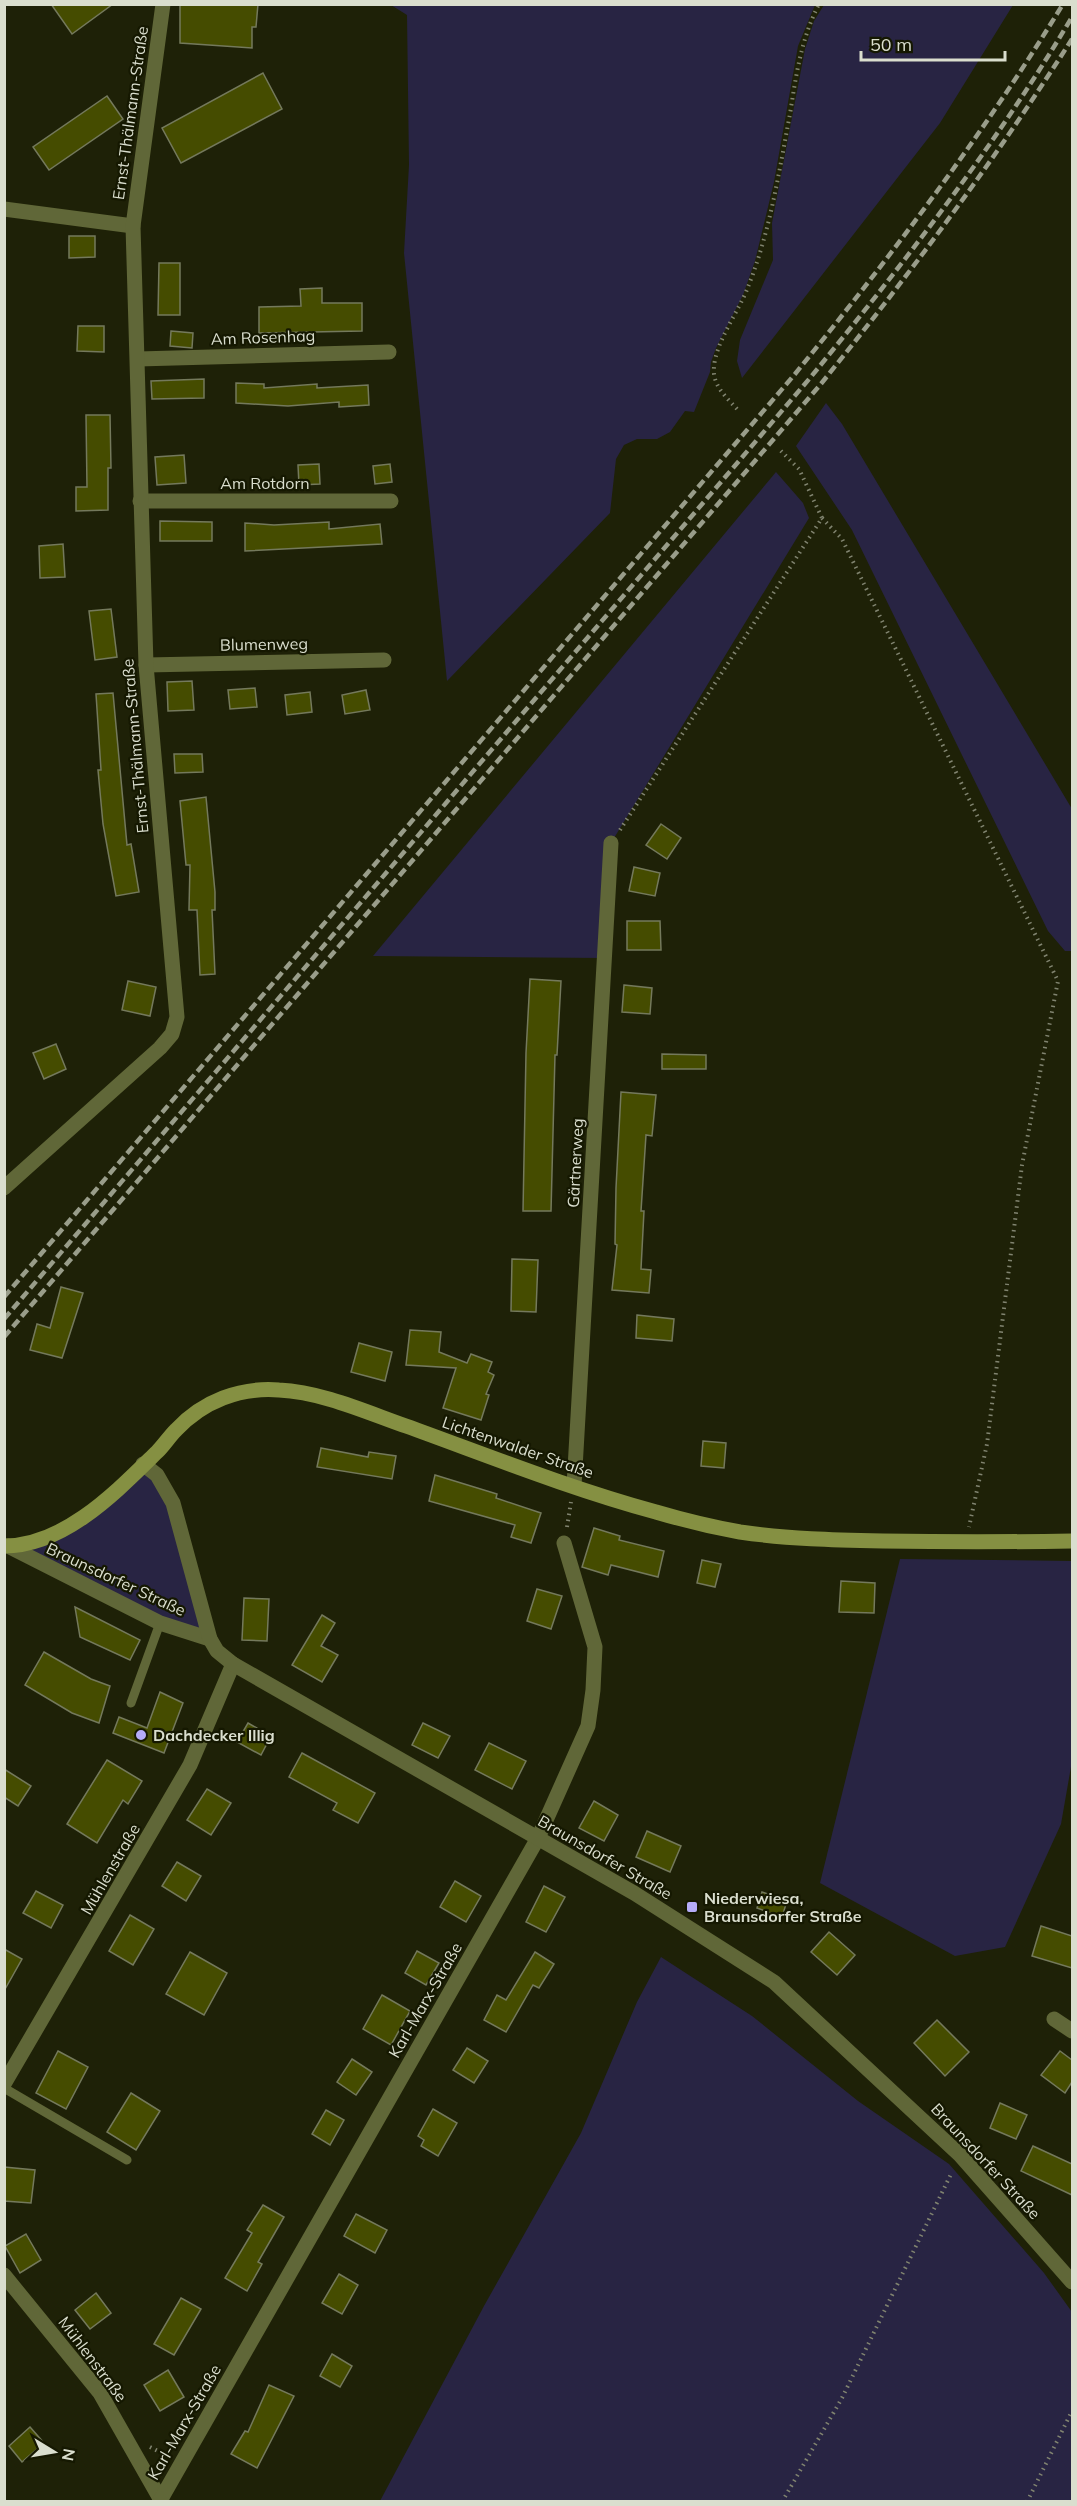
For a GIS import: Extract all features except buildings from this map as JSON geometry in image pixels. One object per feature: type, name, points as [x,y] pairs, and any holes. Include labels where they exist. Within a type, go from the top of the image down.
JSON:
[{"type":"main road","name":"Lichtenwalder Straße","points":[[6,1546],[49,1536],[74,1523],[101,1504],[198,1410],[231,1394],[278,1390],[300,1393],[345,1405],[574,1486],[655,1512],[738,1532],[806,1539],[1072,1541]]},
{"type":"street","name":"Ernst-Thälmann-Straße","points":[[4,1188],[160,1048],[172,1034],[177,1017],[146,665],[133,226],[163,4]]},
{"type":"street","name":"Ernst-Thälmann-Straße","points":[[4,208],[133,226]]},
{"type":"street","name":"Am Rosenhag","points":[[138,359],[389,352]]},
{"type":"street","name":"Am Rotdorn","points":[[140,501],[391,501]]},
{"type":"street","name":"Blumenweg","points":[[146,665],[384,660]]},
{"type":"street","name":"Gärtnerweg","points":[[574,1486],[611,843]]},
{"type":"street","name":"Braunsdorfer Straße","points":[[143,1464],[157,1475],[173,1503],[210,1639],[217,1652],[232,1664],[657,1907],[774,1982],[960,2155],[1072,2282]]},
{"type":"street","name":"Karl-Marx-Straße","points":[[161,2500],[538,1838],[588,1726],[593,1690],[595,1647],[564,1542]]},
{"type":"street","name":"Braunsdorfer Straße","points":[[6,1546],[160,1623],[210,1639]]},
{"type":"street","name":"Mühlenstraße","points":[[4,2086],[190,1765],[232,1664]]},
{"type":"street","points":[[1054,2019],[1072,2031]]},
{"type":"street","name":"Mühlenstraße","points":[[4,2275],[10,2293],[100,2393],[161,2500]]},
{"type":"lane","points":[[131,1703],[160,1623]]},
{"type":"lane","points":[[4,2086],[127,2160]]},
{"type":"path","points":[[737,409],[720,390],[715,379],[714,367],[717,354],[761,254],[802,44],[819,4]]},
{"type":"path","points":[[779,448],[799,469],[822,518],[842,539],[1058,981],[1022,1165],[987,1444],[972,1508],[967,1542]]},
{"type":"path","points":[[611,843],[822,518]]},
{"type":"path","points":[[564,1542],[574,1486]]},
{"type":"path","points":[[782,2502],[842,2398],[960,2155]]},
{"type":"path","points":[[1027,2502],[1072,2411]]},
{"type":"shaded area","points":[[391,5],[815,5],[798,46],[774,182],[755,261],[743,295],[716,348],[710,372],[694,412],[685,411],[670,432],[657,439],[637,439],[624,445],[616,459],[610,513],[447,681],[404,253],[409,165],[407,15]]},
{"type":"shaded area","points":[[824,5],[1013,5],[940,123],[742,378],[737,361],[740,340],[773,260],[772,223],[805,49],[814,21]]},
{"type":"shaded area","points":[[826,403],[842,424],[1072,809],[1072,951],[1065,951],[1048,931],[852,530],[796,446]]},
{"type":"shaded area","points":[[776,472],[803,503],[809,518],[611,843],[604,958],[373,956]]},
{"type":"shaded area","points":[[143,1464],[157,1475],[210,1639],[8,1546],[49,1536]]},
{"type":"shaded area","points":[[900,1559],[1072,1561],[1072,1761],[1061,1824],[1005,1947],[955,1956],[820,1883]]},
{"type":"shaded area","points":[[661,1957],[752,2016],[858,2101],[949,2164],[1044,2273],[1072,2312],[1072,2501],[380,2501],[484,2306],[581,2133],[637,2002]]},
{"type":"railway","points":[[4,1297],[795,374],[935,194],[1001,100],[1063,4]]},
{"type":"railway","points":[[4,1319],[810,378],[948,202],[1043,65],[1072,17]]},
{"type":"railway","points":[[4,1337],[820,385],[951,216],[1072,39]]},
{"type":"place","name":"Dachdecker Illig","points":[[141,1735]]},
{"type":"place","name":"Niederwiesa, Braunsdorfer Straße","points":[[692,1907]]}]
